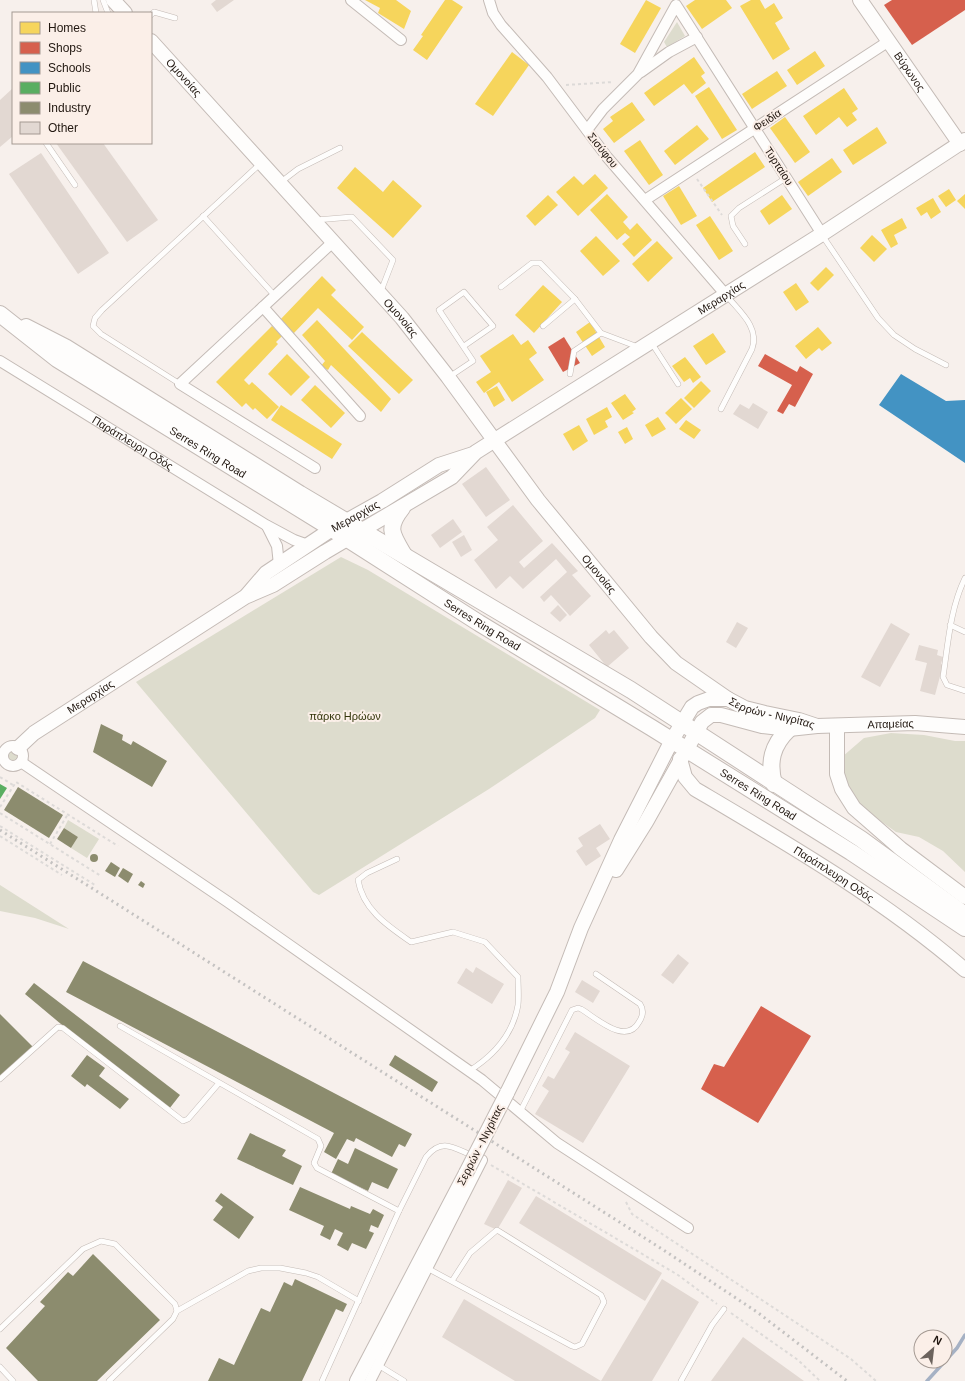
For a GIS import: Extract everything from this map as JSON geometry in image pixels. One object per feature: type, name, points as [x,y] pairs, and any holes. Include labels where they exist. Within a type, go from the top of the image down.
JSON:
[{"type":"main road","points":[[113,0],[124,12]]},
{"type":"main road","name":"Βύρωνος","points":[[860,0],[963,144]]},
{"type":"main road","name":"Ομονοίας","points":[[152,42],[381,292],[448,377],[538,500],[630,612],[676,663],[728,699]]},
{"type":"main road","name":"Μεραρχίας","points":[[246,597],[266,573],[332,529],[439,465],[476,452],[963,144]]},
{"type":"main road","name":"Serres Ring Road","points":[[2,315],[65,347],[346,522],[550,641],[682,723],[886,856],[965,915]]},
{"type":"main road","name":"Serres Ring Road","points":[[2,315],[57,359],[332,529],[479,623],[672,740],[683,754],[850,852],[965,928]]},
{"type":"main road","name":"Μεραρχίας","points":[[18,748],[34,733],[246,597],[273,586],[347,539],[402,508],[452,477],[476,452]]},
{"type":"main road","points":[[402,508],[394,518],[391,527],[393,535],[405,557]]},
{"type":"main road","name":"Σερρών - Νιγρίτας","points":[[594,904],[621,840],[672,740],[692,707],[709,699],[728,699],[745,708],[765,714],[799,720],[816,726]]},
{"type":"main road","name":"Σερρών - Νιγρίτας","points":[[357,1381],[424,1263],[557,992],[581,928],[594,904],[635,840],[704,719],[711,715],[728,716],[762,726],[789,730],[816,726]]},
{"type":"main road","name":"Απαμείας","points":[[816,726],[915,723],[965,727]]},
{"type":"main road","points":[[837,726],[837,774],[842,789],[854,808],[882,833],[965,897]]},
{"type":"main road","points":[[774,784],[771,764],[772,753],[778,741],[789,730]]},
{"type":"main road","points":[[683,754],[685,777],[695,789]]},
{"type":"main road","points":[[658,798],[679,787],[695,789]]},
{"type":"main road","name":"Παράπλευρη Οδός","points":[[695,789],[853,886],[910,926],[965,970]]},
{"type":"street","points":[[351,0],[401,40]]},
{"type":"street","name":"Σισύφου","points":[[489,0],[493,13],[501,25],[555,87],[604,154],[726,294]]},
{"type":"street","name":"Τυρταίου","points":[[676,2],[822,234]]},
{"type":"street","name":"Τυρταίου","points":[[635,77],[676,2]]},
{"type":"street","name":"Τυρταίου","points":[[587,130],[603,110],[635,77],[669,52],[697,37]]},
{"type":"street","name":"Φειδία","points":[[645,200],[889,41]]},
{"type":"street","points":[[315,468],[180,384],[334,241]]},
{"type":"street","points":[[263,307],[360,416]]},
{"type":"street","name":"Παράπλευρη Οδός","points":[[0,361],[266,525],[294,540],[308,545]]},
{"type":"street","points":[[266,525],[274,537],[279,565]]},
{"type":"street","points":[[9,747],[18,748],[22,753],[21,762],[16,766],[9,766],[4,761],[2,751],[9,747]]},
{"type":"street","points":[[21,762],[228,902],[470,1071],[493,1088],[519,1113],[557,1144],[688,1228]]},
{"type":"street","points":[[370,1381],[424,1263],[482,1160]]},
{"type":"lane","points":[[94,0],[96,12]]},
{"type":"lane","points":[[103,0],[108,12]]},
{"type":"lane","points":[[152,13],[154,12],[175,18]]},
{"type":"lane","points":[[47,144],[75,184]]},
{"type":"lane","points":[[280,182],[298,169],[340,148]]},
{"type":"lane","points":[[180,384],[100,334],[95,329],[93,324],[100,312],[261,162]]},
{"type":"lane","points":[[745,244],[731,220],[731,216],[739,208],[786,178]]},
{"type":"lane","points":[[203,216],[276,296]]},
{"type":"lane","points":[[315,220],[352,217],[393,260],[381,292]]},
{"type":"lane","points":[[822,234],[878,318],[894,335],[915,349],[946,365]]},
{"type":"lane","points":[[502,287],[532,263],[537,262],[542,264],[575,299],[601,333],[646,345],[678,384]]},
{"type":"lane","points":[[448,377],[473,361],[439,310],[464,292],[493,326],[464,346]]},
{"type":"lane","points":[[721,409],[752,348],[755,335],[749,322],[726,294]]},
{"type":"lane","points":[[543,326],[575,299]]},
{"type":"lane","points":[[570,374],[574,352],[601,333]]},
{"type":"lane","points":[[965,578],[957,595],[950,625],[944,680],[947,685],[965,691]]},
{"type":"lane","points":[[950,625],[965,632]]},
{"type":"lane","points":[[397,859],[367,873],[358,880],[360,891],[382,922],[411,942],[453,932],[487,943],[518,976],[518,1005],[507,1035],[487,1060],[470,1071]]},
{"type":"lane","points":[[519,1113],[572,1010],[575,1008],[581,1009],[619,1032],[629,1031],[635,1028],[641,1020],[643,1012],[640,1004],[596,974]]},
{"type":"lane","points":[[120,1026],[320,1140],[321,1146],[314,1163],[317,1168],[399,1211]]},
{"type":"lane","points":[[0,1079],[58,1027],[63,1028],[183,1121],[188,1119],[219,1083]]},
{"type":"lane","points":[[322,1381],[399,1211],[426,1157],[432,1150],[439,1146],[447,1145],[482,1160]]},
{"type":"lane","points":[[424,1263],[452,1281],[575,1347],[582,1344],[604,1302],[601,1295],[497,1230],[470,1252],[452,1281]]},
{"type":"lane","points":[[0,1329],[83,1249],[101,1241],[115,1244],[175,1304],[177,1311]]},
{"type":"lane","points":[[109,1381],[173,1320],[177,1311],[248,1271],[261,1268],[280,1268],[306,1273],[318,1277],[359,1301]]},
{"type":"lane","points":[[681,1381],[712,1325],[724,1309]]},
{"type":"lane","points":[[378,1364],[404,1381]]},
{"type":"lane","points":[[0,1368],[13,1381]]},
{"type":"path","points":[[555,87],[635,77]]},
{"type":"path","points":[[691,170],[712,202],[725,218],[731,220]]},
{"type":"path","points":[[0,777],[14,785]]},
{"type":"path","points":[[0,807],[16,782],[118,846]]},
{"type":"path","points":[[0,813],[101,876]]},
{"type":"path","points":[[50,844],[68,814]]},
{"type":"path","points":[[0,826],[94,885]]},
{"type":"path","points":[[0,836],[62,875]]},
{"type":"path","points":[[482,1160],[678,1275],[798,1360],[820,1381]]},
{"type":"path","points":[[618,1182],[632,1214],[851,1359],[876,1381]]},
{"type":"green space","points":[[677,22],[685,36],[667,47],[664,42]]},
{"type":"green space","name":"πάρκο Ηρώων","points":[[341,557],[368,570],[600,710],[595,718],[489,789],[319,895],[313,892],[136,682]]},
{"type":"green space","points":[[891,733],[924,735],[955,741],[965,741],[965,872],[943,851],[919,837],[896,832],[854,802],[842,778],[842,757],[864,738]]},
{"type":"green space","points":[[13,750],[18,752],[20,757],[18,762],[13,764],[8,762],[6,757],[8,752]]},
{"type":"green space","points":[[68,820],[99,839],[87,858],[71,848],[78,837],[64,828]]},
{"type":"green space","points":[[0,885],[69,929],[35,918],[0,911]]},
{"type":"building: Homes","points":[[365,0],[396,0],[411,11],[404,29],[378,13],[380,8]]},
{"type":"building: Homes","points":[[445,0],[452,0],[463,7],[427,60],[413,50],[423,36],[421,35]]},
{"type":"building: Homes","points":[[646,0],[661,8],[635,53],[620,44]]},
{"type":"building: Homes","points":[[695,0],[726,0],[732,8],[702,29],[686,6]]},
{"type":"building: Homes","points":[[751,0],[760,0],[765,9],[774,3],[783,18],[775,23],[790,49],[773,60],[740,6]]},
{"type":"building: Homes","points":[[815,51],[825,66],[797,85],[787,70]]},
{"type":"building: Homes","points":[[512,52],[529,65],[493,116],[475,104]]},
{"type":"building: Homes","points":[[694,57],[705,73],[701,76],[706,83],[692,94],[684,84],[654,106],[644,93]]},
{"type":"building: Homes","points":[[777,71],[787,86],[752,109],[742,94]]},
{"type":"building: Homes","points":[[709,87],[737,130],[722,139],[695,96]]},
{"type":"building: Homes","points":[[844,88],[858,109],[852,113],[857,120],[847,127],[839,117],[816,135],[803,116]]},
{"type":"building: Homes","points":[[632,102],[645,120],[614,143],[603,129],[613,121],[610,117]]},
{"type":"building: Homes","points":[[785,117],[810,152],[795,163],[770,128]]},
{"type":"building: Homes","points":[[697,125],[709,139],[675,165],[664,151]]},
{"type":"building: Homes","points":[[877,127],[887,143],[853,165],[843,150]]},
{"type":"building: Homes","points":[[640,140],[663,175],[649,185],[624,151]]},
{"type":"building: Homes","points":[[755,152],[765,167],[712,202],[703,188]]},
{"type":"building: Homes","points":[[832,158],[842,172],[808,196],[798,182]]},
{"type":"building: Homes","points":[[355,167],[383,192],[393,180],[422,206],[393,238],[337,188]]},
{"type":"building: Homes","points":[[595,174],[608,188],[578,216],[556,192],[574,176],[583,185]]},
{"type":"building: Homes","points":[[679,186],[697,216],[681,225],[663,196]]},
{"type":"building: Homes","points":[[949,189],[956,200],[946,207],[938,196]]},
{"type":"building: Homes","points":[[607,194],[628,217],[623,222],[630,230],[637,223],[652,240],[634,257],[622,244],[630,237],[625,233],[617,240],[590,210]]},
{"type":"building: Homes","points":[[965,194],[965,209],[957,201]]},
{"type":"building: Homes","points":[[548,195],[558,205],[535,226],[526,216]]},
{"type":"building: Homes","points":[[782,195],[792,209],[769,225],[760,211]]},
{"type":"building: Homes","points":[[933,198],[941,212],[931,219],[927,212],[921,216],[916,208]]},
{"type":"building: Homes","points":[[710,216],[733,251],[719,260],[696,225]]},
{"type":"building: Homes","points":[[902,218],[907,228],[894,235],[898,244],[891,248],[881,230]]},
{"type":"building: Homes","points":[[872,235],[887,249],[874,262],[860,248]]},
{"type":"building: Homes","points":[[596,236],[620,261],[603,276],[580,251]]},
{"type":"building: Homes","points":[[657,241],[673,258],[648,282],[632,264]]},
{"type":"building: Homes","points":[[826,267],[834,275],[818,291],[810,283]]},
{"type":"building: Homes","points":[[322,276],[336,290],[331,295],[364,327],[352,340],[318,308],[293,334],[279,321]]},
{"type":"building: Homes","points":[[796,283],[809,302],[796,311],[783,292]]},
{"type":"building: Homes","points":[[543,285],[562,302],[534,333],[515,315]]},
{"type":"building: Homes","points":[[317,320],[391,399],[381,412],[331,365],[328,370],[321,366],[325,361],[302,335]]},
{"type":"building: Homes","points":[[590,322],[605,347],[592,356],[576,332]]},
{"type":"building: Homes","points":[[272,326],[282,336],[276,342],[278,344],[244,380],[249,385],[252,382],[279,407],[267,419],[255,408],[253,410],[246,403],[242,407],[216,382]]},
{"type":"building: Homes","points":[[818,327],[832,343],[822,351],[819,348],[806,359],[795,346]]},
{"type":"building: Homes","points":[[362,332],[413,380],[399,394],[348,346]]},
{"type":"building: Homes","points":[[713,333],[726,352],[706,365],[693,346]]},
{"type":"building: Homes","points":[[513,334],[521,345],[528,340],[537,353],[529,359],[544,380],[512,402],[499,382],[484,393],[476,382],[491,372],[480,356]]},
{"type":"building: Homes","points":[[287,354],[310,377],[291,396],[268,374]]},
{"type":"building: Homes","points":[[685,357],[701,377],[693,383],[690,378],[684,382],[672,366]]},
{"type":"building: Homes","points":[[701,381],[711,391],[694,408],[684,398]]},
{"type":"building: Homes","points":[[315,385],[345,413],[331,428],[301,400]]},
{"type":"building: Homes","points":[[497,386],[505,400],[494,407],[486,392]]},
{"type":"building: Homes","points":[[625,394],[636,409],[632,412],[634,413],[623,420],[611,403]]},
{"type":"building: Homes","points":[[681,398],[692,409],[676,424],[665,413]]},
{"type":"building: Homes","points":[[281,405],[342,444],[332,459],[271,420]]},
{"type":"building: Homes","points":[[607,407],[612,417],[605,421],[608,427],[594,435],[586,419]]},
{"type":"building: Homes","points":[[658,417],[666,429],[652,437],[645,425]]},
{"type":"building: Homes","points":[[686,420],[701,430],[694,439],[679,429]]},
{"type":"building: Homes","points":[[579,425],[588,441],[573,451],[563,434]]},
{"type":"building: Homes","points":[[627,427],[633,439],[625,444],[618,432]]},
{"type":"building: Shops","points":[[892,0],[965,0],[965,10],[912,45],[884,5]]},
{"type":"building: Shops","points":[[564,337],[580,363],[563,372],[548,347]]},
{"type":"building: Shops","points":[[765,354],[797,372],[800,366],[813,374],[795,407],[789,404],[783,414],[777,411],[792,385],[758,366]]},
{"type":"building: Shops","points":[[761,1006],[811,1036],[758,1123],[701,1089],[714,1064],[724,1067]]},
{"type":"building: Schools","points":[[901,374],[946,401],[965,400],[965,463],[879,405]]},
{"type":"building: Public","points":[[0,784],[7,788],[0,799]]},
{"type":"building: Industry","points":[[101,724],[123,735],[122,740],[131,745],[133,741],[167,761],[152,787],[93,752]]},
{"type":"building: Industry","points":[[18,787],[63,815],[49,838],[4,810]]},
{"type":"building: Industry","points":[[64,828],[78,837],[71,848],[57,839]]},
{"type":"building: Industry","points":[[92,854],[96,854],[98,858],[96,862],[92,862],[90,860],[90,856]]},
{"type":"building: Industry","points":[[111,862],[120,868],[115,877],[105,871]]},
{"type":"building: Industry","points":[[123,868],[133,874],[128,883],[118,876]]},
{"type":"building: Industry","points":[[141,881],[145,884],[143,888],[138,885]]},
{"type":"building: Industry","points":[[83,961],[412,1134],[405,1147],[399,1144],[392,1157],[356,1138],[354,1142],[347,1139],[336,1159],[324,1152],[334,1133],[66,992]]},
{"type":"building: Industry","points":[[34,983],[180,1095],[169,1109],[116,1070],[25,994]]},
{"type":"building: Industry","points":[[0,1014],[34,1048],[0,1079]]},
{"type":"building: Industry","points":[[87,1055],[105,1068],[99,1076],[129,1099],[120,1109],[87,1084],[85,1087],[71,1076]]},
{"type":"building: Industry","points":[[395,1055],[438,1082],[432,1092],[389,1065]]},
{"type":"building: Industry","points":[[250,1133],[286,1150],[282,1156],[302,1166],[293,1185],[237,1159]]},
{"type":"building: Industry","points":[[355,1148],[398,1169],[388,1189],[372,1182],[368,1191],[331,1174],[338,1159],[348,1164]]},
{"type":"building: Industry","points":[[300,1187],[350,1209],[351,1206],[370,1214],[373,1209],[384,1215],[378,1228],[371,1225],[369,1231],[374,1233],[366,1249],[352,1243],[348,1251],[337,1245],[343,1233],[335,1229],[330,1240],[320,1235],[324,1226],[289,1210]]},
{"type":"building: Industry","points":[[221,1193],[254,1217],[239,1239],[213,1220],[223,1207],[215,1201]]},
{"type":"building: Industry","points":[[93,1254],[160,1320],[97,1381],[38,1381],[6,1348],[45,1306],[40,1302],[68,1272],[73,1276]]},
{"type":"building: Industry","points":[[295,1279],[347,1304],[343,1312],[336,1309],[302,1381],[208,1381],[219,1358],[234,1365],[261,1308],[270,1312],[284,1282],[292,1286]]},
{"type":"building: Other","points":[[216,0],[234,0],[217,12],[211,4]]},
{"type":"building: Other","points":[[12,89],[12,137],[0,147],[0,100]]},
{"type":"building: Other","points":[[57,144],[104,144],[158,220],[127,242]]},
{"type":"building: Other","points":[[41,153],[109,253],[78,274],[9,174]]},
{"type":"building: Other","points":[[753,403],[768,412],[758,429],[733,414],[740,404],[749,409]]},
{"type":"building: Other","points":[[486,467],[510,500],[486,517],[462,484]]},
{"type":"building: Other","points":[[513,505],[543,541],[519,562],[524,568],[552,543],[578,571],[572,575],[591,596],[570,616],[551,595],[544,602],[540,597],[567,572],[556,559],[523,589],[510,576],[496,589],[474,560],[498,540],[487,527]]},
{"type":"building: Other","points":[[453,519],[462,532],[440,548],[431,535]]},
{"type":"building: Other","points":[[464,535],[472,550],[461,557],[452,542]]},
{"type":"building: Other","points":[[558,605],[567,615],[560,622],[550,613]]},
{"type":"building: Other","points":[[737,622],[748,628],[736,648],[726,642]]},
{"type":"building: Other","points":[[891,623],[910,634],[880,687],[861,677]]},
{"type":"building: Other","points":[[606,630],[609,634],[614,630],[629,648],[607,667],[589,645]]},
{"type":"building: Other","points":[[919,645],[938,650],[937,655],[943,657],[941,664],[943,665],[935,695],[920,691],[927,663],[915,660]]},
{"type":"building: Other","points":[[600,824],[610,839],[596,848],[601,856],[586,866],[576,851],[583,846],[578,838]]},
{"type":"building: Other","points":[[678,954],[689,963],[673,984],[661,975]]},
{"type":"building: Other","points":[[476,967],[504,984],[492,1004],[457,983],[466,968],[473,973]]},
{"type":"building: Other","points":[[582,980],[600,991],[593,1003],[575,992]]},
{"type":"building: Other","points":[[575,1032],[630,1066],[583,1143],[535,1114],[549,1091],[542,1086],[548,1076],[554,1079],[570,1052],[565,1049]]},
{"type":"building: Other","points":[[508,1180],[522,1188],[497,1230],[484,1224]]},
{"type":"building: Other","points":[[536,1196],[662,1273],[645,1301],[519,1223]]},
{"type":"building: Other","points":[[662,1279],[699,1302],[652,1381],[601,1381]]},
{"type":"building: Other","points":[[464,1299],[601,1381],[515,1381],[442,1337]]},
{"type":"building: Other","points":[[743,1337],[804,1381],[711,1381]]},
{"type":"waterway","points":[[927,1381],[957,1348],[965,1335]]},
{"type":"railway","points":[[0,830],[662,1249],[757,1312],[847,1381]]}]
